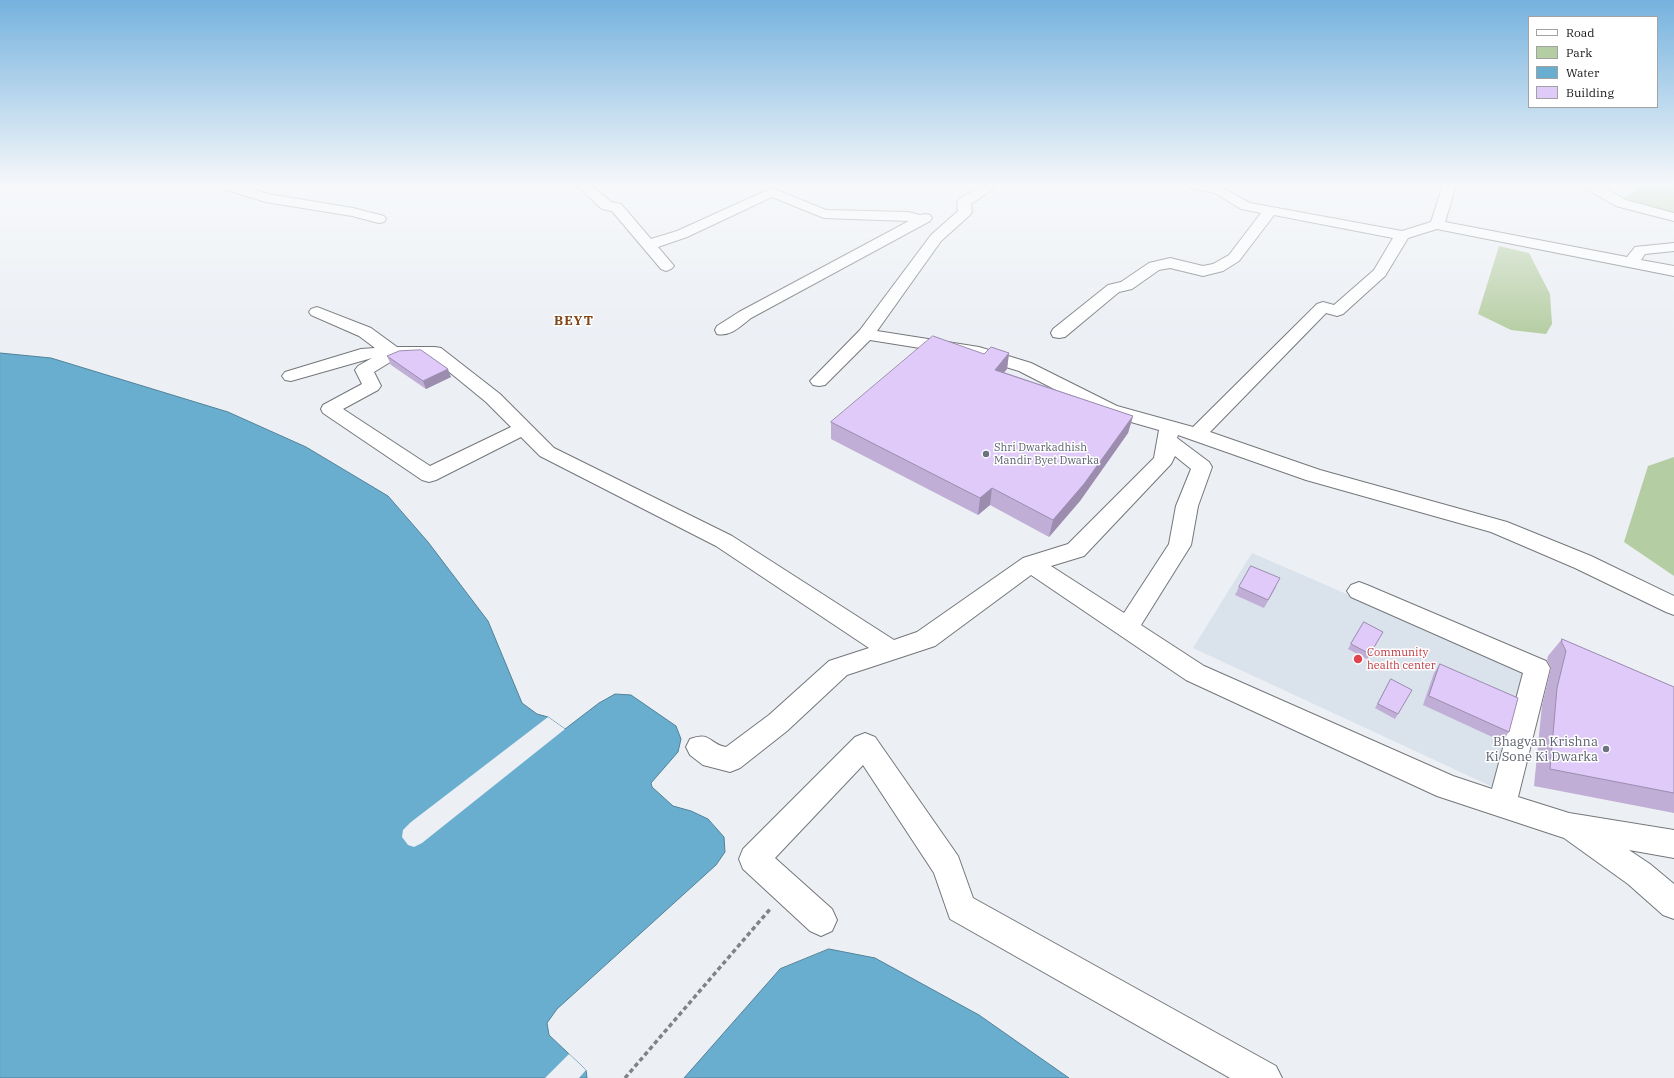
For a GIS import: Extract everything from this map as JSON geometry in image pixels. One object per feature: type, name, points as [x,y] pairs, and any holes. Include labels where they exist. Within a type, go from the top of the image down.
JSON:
[{"type":"street","points":[[640,235],[666,266]]},
{"type":"street","points":[[648,245],[678,235]]},
{"type":"street","points":[[724,330],[745,315],[893,235]]},
{"type":"street","points":[[819,382],[866,334],[939,235]]},
{"type":"street","points":[[1059,333],[1114,288],[1126,286],[1154,266],[1170,263],[1203,271],[1218,268],[1234,258],[1251,235]]},
{"type":"street","points":[[1197,434],[1323,307],[1337,311],[1380,273],[1402,235]]},
{"type":"street","points":[[1490,235],[1674,271]]},
{"type":"street","points":[[1631,263],[1640,250],[1674,247]]},
{"type":"street","points":[[317,312],[365,332],[394,353]]},
{"type":"street","points":[[866,334],[980,353],[1025,367],[1110,410],[1168,434],[1202,467],[1187,506],[1180,545],[1127,628]]},
{"type":"street","points":[[291,376],[367,353],[434,352],[493,398],[547,452],[724,541],[892,651]]},
{"type":"street","points":[[394,353],[364,370],[372,386],[330,409],[429,475],[523,428]]},
{"type":"street","points":[[1168,434],[1197,434],[1313,475],[1499,527],[1583,562],[1674,606]]},
{"type":"street","points":[[700,747],[713,757],[730,760],[778,723],[838,668],[926,639],[1031,564],[1076,550],[1164,460],[1168,434]]},
{"type":"street","points":[[1031,564],[1196,673],[1447,787],[1569,826],[1674,844]]},
{"type":"street","points":[[1359,591],[1537,668],[1502,804]]},
{"type":"street","points":[[821,920],[754,859],[864,744],[947,866],[961,908],[1264,1078]]},
{"type":"street","points":[[1569,826],[1639,874],[1674,904]]},
{"type":"path","points":[[625,1078],[787,889]]},
{"type":"shaded area","name":"Community health center","points":[[1252,553],[1524,671],[1495,788],[1193,648]]},
{"type":"green space","points":[[1499,246],[1529,253],[1550,294],[1552,324],[1546,334],[1511,330],[1478,314]]},
{"type":"green space","points":[[1674,457],[1674,576],[1624,542],[1648,466]]},
{"type":"water","points":[[0,353],[51,358],[228,412],[306,447],[388,496],[428,542],[488,621],[522,703],[537,714],[548,717],[565,729],[599,703],[615,694],[631,695],[676,726],[681,739],[678,752],[651,783],[652,787],[673,806],[691,811],[708,819],[724,837],[725,852],[716,865],[557,1009],[547,1023],[549,1035],[586,1070],[587,1078],[0,1078]]},
{"type":"water","points":[[829,949],[875,958],[979,1015],[1069,1078],[684,1078],[780,969]]},
{"type":"pier","points":[[548,717],[565,729],[422,843],[414,847],[408,845],[402,837],[403,830],[411,822]]},
{"type":"pier","points":[[569,1054],[586,1070],[579,1078],[545,1078]]},
{"type":"building","name":"Shri Dwarkadhish Mandir Byet Dwarka","points":[[933,336],[984,354],[991,347],[1009,353],[995,370],[1133,416],[1084,484],[1053,520],[992,488],[980,498],[831,422]]},
{"type":"building","points":[[421,350],[448,369],[423,381],[387,356],[399,351]]},
{"type":"building","points":[[1251,566],[1280,578],[1268,600],[1239,587]]},
{"type":"building","points":[[1364,622],[1383,632],[1370,654],[1351,644]]},
{"type":"building","name":"Bhagvan Krishna Ki Sone Ki Dwarka","points":[[1562,639],[1674,687],[1674,793],[1550,769],[1557,688],[1566,651],[1562,643]]},
{"type":"building","points":[[1440,664],[1518,698],[1509,732],[1429,696]]},
{"type":"building","points":[[1391,679],[1412,690],[1398,714],[1378,704]]},
{"type":"place","name":"Shri Dwarkadhish Mandir Byet Dwarka","points":[[986,454]]},
{"type":"place","name":"Community health center","points":[[1358,659]]},
{"type":"place","name":"Bhagvan Krishna Ki Sone Ki Dwarka","points":[[1606,749]]},
{"type":"district","name":"BEYT","points":[[574,321]]}]
